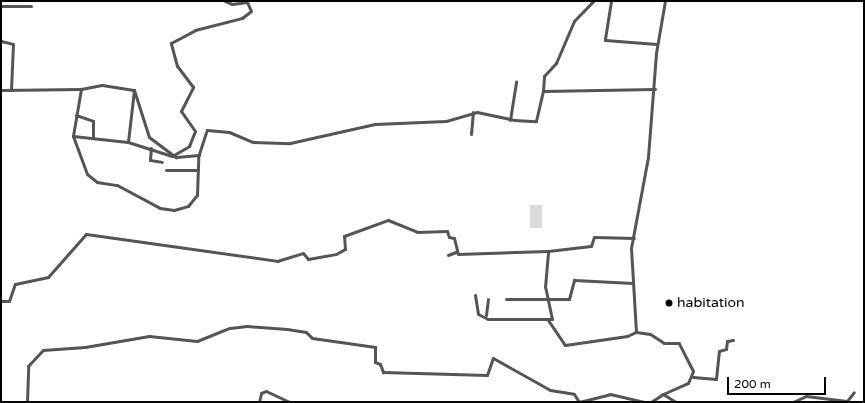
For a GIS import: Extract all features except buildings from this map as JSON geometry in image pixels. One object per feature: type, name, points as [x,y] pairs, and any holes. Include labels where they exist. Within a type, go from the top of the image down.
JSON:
[{"type":"street","points":[[174,155],[189,146],[195,131],[181,111],[194,87],[177,66],[171,43],[195,30],[242,18],[251,11],[247,2],[232,4],[226,1]]},
{"type":"street","points":[[81,90],[73,136],[91,178],[117,185],[165,210],[183,208],[195,199],[198,155],[208,130],[229,132],[253,142],[290,143],[375,124],[451,120],[473,112],[510,120],[538,120],[544,76],[556,63],[574,21],[593,1]]},
{"type":"street","points":[[611,1],[605,40],[657,44]]},
{"type":"street","points":[[636,332],[633,283],[634,238],[655,89],[657,44],[665,1]]},
{"type":"street","points":[[1,6],[31,6]]},
{"type":"street","points":[[1,41],[13,44],[11,90]]},
{"type":"street","points":[[510,120],[516,81]]},
{"type":"street","points":[[1,90],[81,90],[102,85],[134,90]]},
{"type":"street","points":[[543,91],[655,89]]},
{"type":"street","points":[[134,90],[149,137],[174,155]]},
{"type":"street","points":[[128,142],[134,90]]},
{"type":"street","points":[[470,134],[473,112]]},
{"type":"street","points":[[76,115],[93,121],[93,138]]},
{"type":"street","points":[[73,136],[128,142],[174,155],[198,155]]},
{"type":"street","points":[[151,148],[151,160],[162,162]]},
{"type":"street","points":[[166,170],[198,170]]},
{"type":"street","points":[[1,301],[8,301],[16,284],[48,277],[86,234],[277,261],[303,253],[308,259],[336,254],[345,249],[345,235],[392,220],[417,232],[447,231],[449,237],[454,238],[456,252]]},
{"type":"street","points":[[448,255],[456,252],[548,251],[591,246],[594,237],[634,238]]},
{"type":"street","points":[[488,299],[486,315],[489,320],[548,320],[553,317],[545,285],[548,251]]},
{"type":"street","points":[[506,299],[548,301],[571,298],[574,280],[633,283]]},
{"type":"street","points":[[475,295],[478,314],[486,315]]},
{"type":"street","points":[[548,320],[564,345],[629,336],[636,332],[682,345],[694,376]]},
{"type":"street","points":[[27,402],[28,366],[44,350],[88,347],[149,336],[197,341],[230,328],[247,326],[283,328],[307,333],[312,338],[374,347],[375,362],[380,364],[383,372],[486,375],[493,358],[550,390],[574,394],[579,402],[610,394],[644,402]]},
{"type":"street","points":[[694,376],[716,379],[719,351],[726,349],[727,341],[733,340]]},
{"type":"street","points":[[651,402],[663,394],[688,383],[694,376]]},
{"type":"street","points":[[259,402],[262,393],[266,391],[290,402]]},
{"type":"street","points":[[793,402],[804,396],[847,402],[854,392]]},
{"type":"street","points":[[663,394],[676,402]]},
{"type":"shaded area","points":[[530,205],[542,205],[542,228],[530,228]]},
{"type":"place","name":"habitation","points":[[669,303]]}]
